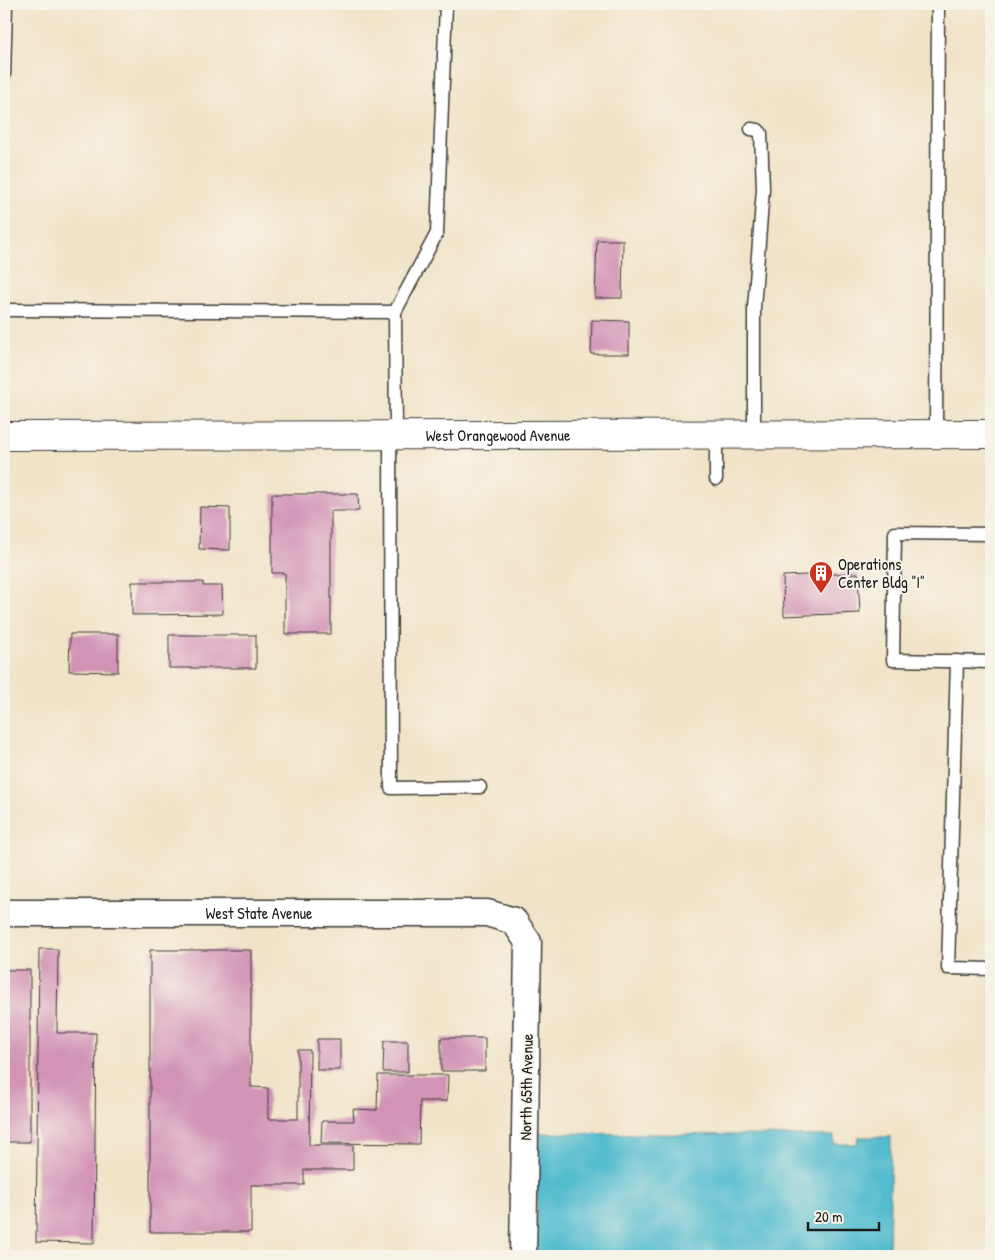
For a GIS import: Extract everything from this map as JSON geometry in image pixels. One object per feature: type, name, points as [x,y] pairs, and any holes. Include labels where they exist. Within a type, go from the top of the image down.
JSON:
[{"type":"street","name":"West Orangewood Avenue","points":[[4,436],[716,433],[991,434]]},
{"type":"street","name":"West State Avenue","points":[[4,913],[487,913],[514,921]]},
{"type":"street","name":"North 65th Avenue","points":[[514,921],[528,942],[523,1256]]},
{"type":"lane","points":[[4,75],[6,4]]},
{"type":"lane","points":[[446,4],[437,234],[395,312],[391,788],[480,788]]},
{"type":"lane","points":[[936,434],[938,4]]},
{"type":"lane","points":[[750,129],[758,130],[761,133],[763,189],[754,308],[754,434]]},
{"type":"lane","points":[[4,310],[395,312]]},
{"type":"lane","points":[[716,433],[716,479]]},
{"type":"lane","points":[[991,534],[895,533],[893,660],[991,662]]},
{"type":"lane","points":[[957,661],[948,968],[991,969]]},
{"type":"water","points":[[539,1133],[834,1136],[834,1144],[857,1144],[858,1137],[891,1137],[889,1256],[536,1256]]},
{"type":"building","points":[[597,240],[623,240],[622,298],[595,298]]},
{"type":"building","points":[[592,320],[629,321],[629,354],[591,354]]},
{"type":"building","points":[[272,494],[358,494],[359,511],[331,511],[331,634],[285,634],[285,573],[272,573]]},
{"type":"building","points":[[200,507],[230,508],[230,550],[199,549]]},
{"type":"building","name":"Operations Center Bldg \"I\"","points":[[858,573],[860,613],[784,616],[783,576]]},
{"type":"building","points":[[132,582],[203,582],[203,586],[222,586],[223,614],[132,615]]},
{"type":"building","points":[[70,634],[118,634],[118,672],[69,671]]},
{"type":"building","points":[[169,635],[256,635],[256,668],[169,668]]},
{"type":"building","points":[[39,949],[58,949],[57,1033],[96,1033],[94,1243],[36,1242]]},
{"type":"building","points":[[150,950],[251,950],[251,1087],[268,1088],[268,1119],[298,1119],[298,1050],[310,1050],[309,1145],[353,1145],[353,1170],[304,1170],[304,1185],[251,1185],[251,1232],[150,1232]]},
{"type":"building","points":[[4,970],[30,970],[30,1142],[4,1142]]},
{"type":"building","points":[[441,1038],[485,1038],[485,1071],[441,1071]]},
{"type":"building","points":[[317,1039],[340,1039],[340,1070],[317,1070]]},
{"type":"building","points":[[384,1041],[408,1041],[408,1072],[383,1072]]},
{"type":"building","points":[[378,1075],[448,1075],[447,1101],[420,1101],[419,1144],[321,1143],[322,1121],[354,1121],[353,1109],[377,1110]]},
{"type":"place","name":"Operations Center Bldg \"I\"","points":[[821,594]]}]
